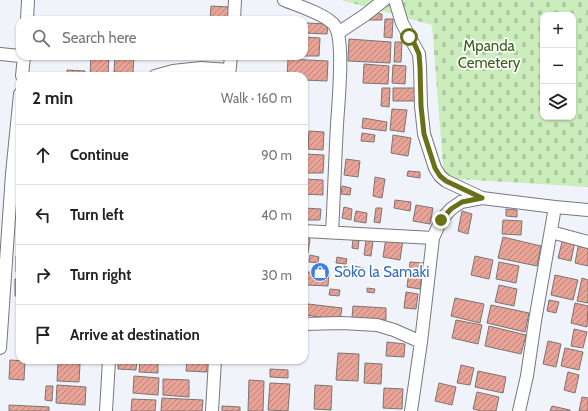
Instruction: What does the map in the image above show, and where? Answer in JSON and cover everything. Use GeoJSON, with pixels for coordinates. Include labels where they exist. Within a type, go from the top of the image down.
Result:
{"type":"FeatureCollection","features":[{"type":"Feature","properties":{"kind":"street"},"geometry":{"type":"LineString","coordinates":[[27,16],[28,0]]}},
{"type":"Feature","properties":{"kind":"street"},"geometry":{"type":"LineString","coordinates":[[234,16],[235,0]]}},
{"type":"Feature","properties":{"kind":"street"},"geometry":{"type":"LineString","coordinates":[[284,0],[308,9],[330,20],[335,25],[338,33],[340,50],[332,232]]}},
{"type":"Feature","properties":{"kind":"street"},"geometry":{"type":"LineString","coordinates":[[338,33],[384,0]]}},
{"type":"Feature","properties":{"kind":"street"},"geometry":{"type":"LineString","coordinates":[[395,0],[402,23],[419,54],[421,106],[424,134],[435,168],[440,176],[446,181],[482,198],[588,210]]}},
{"type":"Feature","properties":{"kind":"street"},"geometry":{"type":"LineString","coordinates":[[0,54],[16,56]]}},
{"type":"Feature","properties":{"kind":"street"},"geometry":{"type":"LineString","coordinates":[[22,72],[24,60]]}},
{"type":"Feature","properties":{"kind":"street"},"geometry":{"type":"LineString","coordinates":[[229,72],[231,60]]}},
{"type":"Feature","properties":{"kind":"street"},"geometry":{"type":"LineString","coordinates":[[169,72],[201,68],[223,72]]}},
{"type":"Feature","properties":{"kind":"street"},"geometry":{"type":"LineString","coordinates":[[0,348],[12,174],[16,141]]}},
{"type":"Feature","properties":{"kind":"street"},"geometry":{"type":"LineString","coordinates":[[0,173],[12,174]]}},
{"type":"Feature","properties":{"kind":"street"},"geometry":{"type":"LineString","coordinates":[[411,411],[433,238],[441,220],[451,209],[462,202],[482,198]]}},
{"type":"Feature","properties":{"kind":"street"},"geometry":{"type":"LineString","coordinates":[[519,411],[527,376],[555,207]]}},
{"type":"Feature","properties":{"kind":"street"},"geometry":{"type":"LineString","coordinates":[[308,231],[433,238]]}},
{"type":"Feature","properties":{"kind":"street"},"geometry":{"type":"LineString","coordinates":[[551,232],[588,242]]}},
{"type":"Feature","properties":{"kind":"street"},"geometry":{"type":"LineString","coordinates":[[308,324],[342,323],[377,326],[394,330],[420,342]]}},
{"type":"Feature","properties":{"kind":"street"},"geometry":{"type":"LineString","coordinates":[[106,411],[109,364]]}},
{"type":"Feature","properties":{"kind":"street"},"geometry":{"type":"LineString","coordinates":[[212,411],[215,364]]}},
{"type":"Feature","properties":{"kind":"green space","name":"Mpanda Cemetery"},"geometry":{"type":"Polygon","coordinates":[[[341,0],[588,0],[588,187],[444,178],[432,25],[341,0]]]}},
{"type":"Feature","properties":{"kind":"building"},"geometry":{"type":"Polygon","coordinates":[[[211,6],[229,7],[228,16],[210,16],[211,6]]]}},
{"type":"Feature","properties":{"kind":"building"},"geometry":{"type":"Polygon","coordinates":[[[369,13],[382,14],[382,20],[369,20],[369,13]]]}},
{"type":"Feature","properties":{"kind":"building"},"geometry":{"type":"Polygon","coordinates":[[[385,19],[393,19],[392,38],[384,37],[385,19]]]}},
{"type":"Feature","properties":{"kind":"building"},"geometry":{"type":"Polygon","coordinates":[[[308,23],[328,24],[327,34],[308,33],[308,23]]]}},
{"type":"Feature","properties":{"kind":"building"},"geometry":{"type":"Polygon","coordinates":[[[308,37],[320,38],[319,56],[308,56],[308,37]]]}},
{"type":"Feature","properties":{"kind":"building"},"geometry":{"type":"Polygon","coordinates":[[[349,39],[391,42],[390,63],[348,61],[349,39]]]}},
{"type":"Feature","properties":{"kind":"building"},"geometry":{"type":"Polygon","coordinates":[[[395,42],[402,42],[401,62],[394,62],[395,42]]]}},
{"type":"Feature","properties":{"kind":"building"},"geometry":{"type":"Polygon","coordinates":[[[91,60],[109,60],[108,72],[90,72],[91,60]]]}},
{"type":"Feature","properties":{"kind":"building"},"geometry":{"type":"Polygon","coordinates":[[[115,60],[134,60],[133,72],[114,72],[115,60]]]}},
{"type":"Feature","properties":{"kind":"building"},"geometry":{"type":"Polygon","coordinates":[[[288,60],[328,61],[327,81],[308,80],[308,72],[287,72],[288,60]]]}},
{"type":"Feature","properties":{"kind":"building"},"geometry":{"type":"Polygon","coordinates":[[[364,64],[389,66],[388,84],[363,83],[364,64]]]}},
{"type":"Feature","properties":{"kind":"building"},"geometry":{"type":"Polygon","coordinates":[[[393,65],[406,66],[405,84],[392,83],[393,65]]]}},
{"type":"Feature","properties":{"kind":"building"},"geometry":{"type":"Polygon","coordinates":[[[67,70],[85,71],[85,72],[67,72],[67,70]]]}},
{"type":"Feature","properties":{"kind":"building"},"geometry":{"type":"Polygon","coordinates":[[[382,88],[390,88],[389,107],[381,106],[382,88]]]}},
{"type":"Feature","properties":{"kind":"building"},"geometry":{"type":"Polygon","coordinates":[[[393,88],[415,88],[415,101],[393,101],[393,88]]]}},
{"type":"Feature","properties":{"kind":"building"},"geometry":{"type":"Polygon","coordinates":[[[392,109],[407,110],[404,132],[390,130],[392,109]]]}},
{"type":"Feature","properties":{"kind":"building"},"geometry":{"type":"Polygon","coordinates":[[[363,118],[387,122],[386,131],[362,128],[363,118]]]}},
{"type":"Feature","properties":{"kind":"building"},"geometry":{"type":"Polygon","coordinates":[[[309,131],[324,132],[323,150],[308,149],[309,131]]]}},
{"type":"Feature","properties":{"kind":"building"},"geometry":{"type":"Polygon","coordinates":[[[362,133],[375,135],[374,142],[361,141],[362,133]]]}},
{"type":"Feature","properties":{"kind":"building"},"geometry":{"type":"Polygon","coordinates":[[[393,135],[411,138],[408,156],[391,153],[393,135]]]}},
{"type":"Feature","properties":{"kind":"building"},"geometry":{"type":"Polygon","coordinates":[[[308,154],[324,155],[323,173],[308,173],[308,154]]]}},
{"type":"Feature","properties":{"kind":"building"},"geometry":{"type":"Polygon","coordinates":[[[346,159],[360,161],[358,177],[344,175],[346,159]]]}},
{"type":"Feature","properties":{"kind":"building"},"geometry":{"type":"Polygon","coordinates":[[[408,171],[420,172],[420,178],[407,176],[408,171]]]}},
{"type":"Feature","properties":{"kind":"building"},"geometry":{"type":"Polygon","coordinates":[[[375,177],[385,179],[382,198],[373,196],[375,177]]]}},
{"type":"Feature","properties":{"kind":"building"},"geometry":{"type":"Polygon","coordinates":[[[308,179],[323,180],[323,195],[308,194],[308,179]]]}},
{"type":"Feature","properties":{"kind":"building"},"geometry":{"type":"Polygon","coordinates":[[[342,186],[351,188],[350,195],[341,194],[342,186]]]}},
{"type":"Feature","properties":{"kind":"building"},"geometry":{"type":"Polygon","coordinates":[[[395,200],[411,202],[410,211],[394,208],[395,200]]]}},
{"type":"Feature","properties":{"kind":"building"},"geometry":{"type":"Polygon","coordinates":[[[416,205],[433,208],[430,224],[413,221],[416,205]]]}},
{"type":"Feature","properties":{"kind":"building"},"geometry":{"type":"Polygon","coordinates":[[[344,207],[352,209],[351,220],[342,218],[344,207]]]}},
{"type":"Feature","properties":{"kind":"building"},"geometry":{"type":"Polygon","coordinates":[[[308,208],[321,209],[320,220],[308,220],[308,208]]]}},
{"type":"Feature","properties":{"kind":"building"},"geometry":{"type":"Polygon","coordinates":[[[376,208],[382,208],[380,223],[374,222],[376,208]]]}},
{"type":"Feature","properties":{"kind":"building"},"geometry":{"type":"Polygon","coordinates":[[[506,209],[517,210],[517,217],[506,216],[506,209]]]}},
{"type":"Feature","properties":{"kind":"building"},"geometry":{"type":"Polygon","coordinates":[[[356,211],[367,213],[366,223],[354,221],[356,211]]]}},
{"type":"Feature","properties":{"kind":"building"},"geometry":{"type":"Polygon","coordinates":[[[462,211],[472,214],[468,234],[458,231],[462,211]]]}},
{"type":"Feature","properties":{"kind":"building"},"geometry":{"type":"Polygon","coordinates":[[[503,220],[522,221],[521,235],[502,234],[503,220]]]}},
{"type":"Feature","properties":{"kind":"building"},"geometry":{"type":"Polygon","coordinates":[[[503,237],[541,246],[537,266],[498,258],[503,237]]]}},
{"type":"Feature","properties":{"kind":"building"},"geometry":{"type":"Polygon","coordinates":[[[386,238],[403,240],[400,260],[383,257],[386,238]]]}},
{"type":"Feature","properties":{"kind":"building"},"geometry":{"type":"Polygon","coordinates":[[[563,238],[575,241],[571,261],[558,258],[563,238]]]}},
{"type":"Feature","properties":{"kind":"building"},"geometry":{"type":"Polygon","coordinates":[[[308,239],[310,239],[308,253],[308,239]]]}},
{"type":"Feature","properties":{"kind":"building"},"geometry":{"type":"Polygon","coordinates":[[[353,239],[359,240],[358,249],[352,248],[353,239]]]}},
{"type":"Feature","properties":{"kind":"building"},"geometry":{"type":"Polygon","coordinates":[[[366,240],[373,241],[371,256],[364,255],[366,240]]]}},
{"type":"Feature","properties":{"kind":"building"},"geometry":{"type":"Polygon","coordinates":[[[579,242],[588,245],[588,266],[575,263],[579,242]]]}},
{"type":"Feature","properties":{"kind":"building"},"geometry":{"type":"Polygon","coordinates":[[[310,255],[319,257],[318,263],[309,262],[310,255]]]}},
{"type":"Feature","properties":{"kind":"building"},"geometry":{"type":"Polygon","coordinates":[[[475,256],[493,260],[489,279],[471,275],[475,256]]]}},
{"type":"Feature","properties":{"kind":"building"},"geometry":{"type":"Polygon","coordinates":[[[337,257],[347,259],[346,264],[336,263],[337,257]]]}},
{"type":"Feature","properties":{"kind":"building"},"geometry":{"type":"Polygon","coordinates":[[[410,262],[423,263],[420,289],[407,287],[410,262]]]}},
{"type":"Feature","properties":{"kind":"building"},"geometry":{"type":"Polygon","coordinates":[[[499,262],[519,266],[516,283],[496,279],[499,262]]]}},
{"type":"Feature","properties":{"kind":"building"},"geometry":{"type":"Polygon","coordinates":[[[338,266],[348,267],[347,272],[337,270],[338,266]]]}},
{"type":"Feature","properties":{"kind":"building"},"geometry":{"type":"Polygon","coordinates":[[[354,266],[364,268],[364,272],[354,271],[354,266]]]}},
{"type":"Feature","properties":{"kind":"building"},"geometry":{"type":"Polygon","coordinates":[[[308,272],[329,273],[328,286],[308,285],[308,272]]]}},
{"type":"Feature","properties":{"kind":"building"},"geometry":{"type":"Polygon","coordinates":[[[555,275],[578,280],[573,300],[551,295],[555,275]]]}},
{"type":"Feature","properties":{"kind":"building"},"geometry":{"type":"Polygon","coordinates":[[[582,278],[588,280],[588,303],[577,301],[582,278]]]}},
{"type":"Feature","properties":{"kind":"building"},"geometry":{"type":"Polygon","coordinates":[[[15,279],[16,279],[16,296],[15,279]]]}},
{"type":"Feature","properties":{"kind":"building"},"geometry":{"type":"Polygon","coordinates":[[[499,285],[517,289],[514,306],[495,302],[499,285]]]}},
{"type":"Feature","properties":{"kind":"building"},"geometry":{"type":"Polygon","coordinates":[[[367,288],[375,289],[374,293],[367,292],[367,288]]]}},
{"type":"Feature","properties":{"kind":"building"},"geometry":{"type":"Polygon","coordinates":[[[330,289],[340,290],[339,296],[329,295],[330,289]]]}},
{"type":"Feature","properties":{"kind":"building"},"geometry":{"type":"Polygon","coordinates":[[[406,292],[418,294],[416,309],[404,308],[406,292]]]}},
{"type":"Feature","properties":{"kind":"building"},"geometry":{"type":"Polygon","coordinates":[[[455,298],[484,304],[480,323],[451,316],[455,298]]]}},
{"type":"Feature","properties":{"kind":"building"},"geometry":{"type":"Polygon","coordinates":[[[549,300],[559,302],[556,313],[547,311],[549,300]]]}},
{"type":"Feature","properties":{"kind":"building"},"geometry":{"type":"Polygon","coordinates":[[[575,303],[588,306],[587,327],[571,323],[575,303]]]}},
{"type":"Feature","properties":{"kind":"building"},"geometry":{"type":"Polygon","coordinates":[[[308,304],[342,308],[340,320],[308,315],[308,304]]]}},
{"type":"Feature","properties":{"kind":"building"},"geometry":{"type":"Polygon","coordinates":[[[491,305],[529,313],[525,332],[487,323],[491,305]]]}},
{"type":"Feature","properties":{"kind":"building"},"geometry":{"type":"Polygon","coordinates":[[[353,306],[386,308],[386,320],[352,318],[353,306]]]}},
{"type":"Feature","properties":{"kind":"building"},"geometry":{"type":"Polygon","coordinates":[[[456,320],[482,325],[478,344],[452,338],[456,320]]]}},
{"type":"Feature","properties":{"kind":"building"},"geometry":{"type":"Polygon","coordinates":[[[489,326],[526,335],[521,354],[485,346],[489,326]]]}},
{"type":"Feature","properties":{"kind":"building"},"geometry":{"type":"Polygon","coordinates":[[[574,329],[587,332],[583,348],[571,346],[574,329]]]}},
{"type":"Feature","properties":{"kind":"building"},"geometry":{"type":"Polygon","coordinates":[[[548,341],[561,344],[556,367],[543,364],[548,341]]]}},
{"type":"Feature","properties":{"kind":"building"},"geometry":{"type":"Polygon","coordinates":[[[387,342],[405,344],[404,357],[386,356],[387,342]]]}},
{"type":"Feature","properties":{"kind":"building"},"geometry":{"type":"Polygon","coordinates":[[[565,348],[583,352],[579,370],[561,366],[565,348]]]}},
{"type":"Feature","properties":{"kind":"building"},"geometry":{"type":"Polygon","coordinates":[[[338,353],[359,354],[358,381],[336,380],[338,353]]]}},
{"type":"Feature","properties":{"kind":"building"},"geometry":{"type":"Polygon","coordinates":[[[10,360],[16,360],[16,364],[25,364],[24,380],[9,379],[10,360]]]}},
{"type":"Feature","properties":{"kind":"building"},"geometry":{"type":"Polygon","coordinates":[[[365,363],[382,364],[381,384],[364,383],[365,363]]]}},
{"type":"Feature","properties":{"kind":"building"},"geometry":{"type":"Polygon","coordinates":[[[58,364],[80,364],[79,382],[57,381],[58,364]]]}},
{"type":"Feature","properties":{"kind":"building"},"geometry":{"type":"Polygon","coordinates":[[[118,364],[137,364],[136,370],[118,369],[118,364]]]}},
{"type":"Feature","properties":{"kind":"building"},"geometry":{"type":"Polygon","coordinates":[[[140,364],[158,364],[158,373],[139,372],[140,364]]]}},
{"type":"Feature","properties":{"kind":"building"},"geometry":{"type":"Polygon","coordinates":[[[187,364],[207,364],[207,372],[186,371],[187,364]]]}},
{"type":"Feature","properties":{"kind":"building"},"geometry":{"type":"Polygon","coordinates":[[[461,365],[474,368],[470,385],[457,383],[461,365]]]}},
{"type":"Feature","properties":{"kind":"building"},"geometry":{"type":"Polygon","coordinates":[[[270,369],[288,370],[288,378],[270,377],[270,369]]]}},
{"type":"Feature","properties":{"kind":"building"},"geometry":{"type":"Polygon","coordinates":[[[478,371],[506,377],[503,393],[475,387],[478,371]]]}},
{"type":"Feature","properties":{"kind":"building"},"geometry":{"type":"Polygon","coordinates":[[[568,372],[579,375],[575,393],[564,390],[568,372]]]}},
{"type":"Feature","properties":{"kind":"building"},"geometry":{"type":"Polygon","coordinates":[[[134,376],[159,378],[158,395],[133,393],[134,376]]]}},
{"type":"Feature","properties":{"kind":"building"},"geometry":{"type":"Polygon","coordinates":[[[163,379],[189,380],[189,397],[163,395],[163,379]]]}},
{"type":"Feature","properties":{"kind":"building"},"geometry":{"type":"Polygon","coordinates":[[[249,380],[264,381],[263,411],[248,411],[249,380]]]}},
{"type":"Feature","properties":{"kind":"building"},"geometry":{"type":"Polygon","coordinates":[[[270,383],[290,384],[288,411],[268,410],[270,383]]]}},
{"type":"Feature","properties":{"kind":"building"},"geometry":{"type":"Polygon","coordinates":[[[439,383],[456,387],[452,405],[435,401],[439,383]]]}},
{"type":"Feature","properties":{"kind":"building"},"geometry":{"type":"Polygon","coordinates":[[[57,385],[86,387],[85,405],[56,403],[57,385]]]}},
{"type":"Feature","properties":{"kind":"building"},"geometry":{"type":"Polygon","coordinates":[[[315,385],[332,386],[331,410],[314,409],[315,385]]]}},
{"type":"Feature","properties":{"kind":"building"},"geometry":{"type":"Polygon","coordinates":[[[46,386],[53,386],[52,401],[45,400],[46,386]]]}},
{"type":"Feature","properties":{"kind":"building"},"geometry":{"type":"Polygon","coordinates":[[[384,388],[403,389],[402,409],[383,408],[384,388]]]}},
{"type":"Feature","properties":{"kind":"building"},"geometry":{"type":"Polygon","coordinates":[[[477,392],[499,397],[496,411],[481,411],[473,409],[477,392]]]}},
{"type":"Feature","properties":{"kind":"building"},"geometry":{"type":"Polygon","coordinates":[[[582,397],[588,398],[588,411],[579,411],[582,397]]]}},
{"type":"Feature","properties":{"kind":"building"},"geometry":{"type":"Polygon","coordinates":[[[162,398],[203,400],[202,411],[161,411],[162,398]]]}},
{"type":"Feature","properties":{"kind":"building"},"geometry":{"type":"Polygon","coordinates":[[[132,399],[156,400],[155,411],[131,411],[132,399]]]}},
{"type":"Feature","properties":{"kind":"building"},"geometry":{"type":"Polygon","coordinates":[[[9,405],[49,407],[49,411],[9,411],[9,405]]]}},
{"type":"Feature","properties":{"kind":"building"},"geometry":{"type":"Polygon","coordinates":[[[222,406],[240,407],[240,411],[222,411],[222,406]]]}},
{"type":"Feature","properties":{"kind":"building"},"geometry":{"type":"Polygon","coordinates":[[[552,406],[570,410],[570,411],[550,411],[552,406]]]}},
{"type":"Feature","properties":{"kind":"place","name":"Soko la Samaki"},"geometry":{"type":"Point","coordinates":[320,272]}},
{"type":"Feature","properties":{"kind":"route"},"geometry":{"type":"LineString","coordinates":[[409,37],[414,43],[419,54],[421,106],[424,134],[435,168],[440,176],[446,181],[482,198],[462,202],[451,209],[441,220]]}}]}
